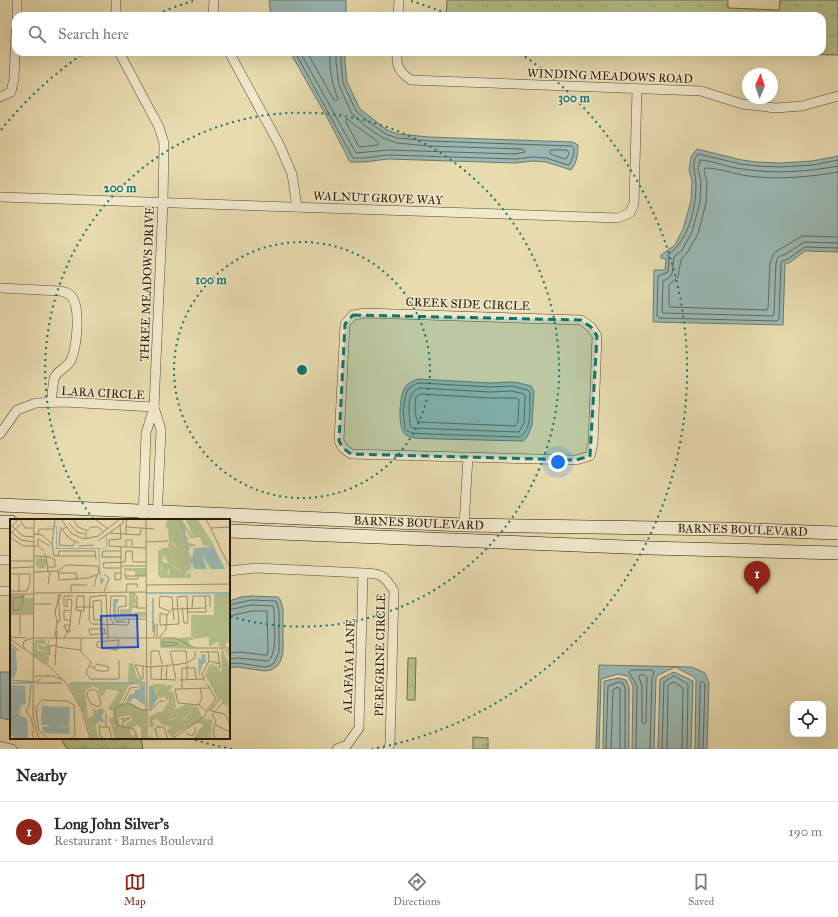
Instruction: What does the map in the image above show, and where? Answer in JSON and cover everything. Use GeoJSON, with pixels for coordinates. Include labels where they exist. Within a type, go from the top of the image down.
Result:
{"type":"FeatureCollection","features":[{"type":"Feature","properties":{"kind":"main road","name":"BARNES BOULEVARD"},"geometry":{"type":"LineString","coordinates":[[0,505],[150,515],[459,529],[726,529],[838,533]]}},
{"type":"Feature","properties":{"kind":"main road"},"geometry":{"type":"LineString","coordinates":[[331,536],[342,532],[357,531],[446,534],[459,529]]}},
{"type":"Feature","properties":{"kind":"main road"},"geometry":{"type":"LineString","coordinates":[[436,540],[459,529]]}},
{"type":"Feature","properties":{"kind":"main road","name":"BARNES BOULEVARD"},"geometry":{"type":"LineString","coordinates":[[230,531],[698,550],[838,553]]}},
{"type":"Feature","properties":{"kind":"main road"},"geometry":{"type":"LineString","coordinates":[[698,550],[711,544],[787,545],[805,541],[818,532]]}},
{"type":"Feature","properties":{"kind":"main road"},"geometry":{"type":"LineString","coordinates":[[810,552],[828,541],[838,540]]}},
{"type":"Feature","properties":{"kind":"street"},"geometry":{"type":"LineString","coordinates":[[17,0],[17,12]]}},
{"type":"Feature","properties":{"kind":"street"},"geometry":{"type":"LineString","coordinates":[[116,0],[116,12]]}},
{"type":"Feature","properties":{"kind":"street"},"geometry":{"type":"LineString","coordinates":[[213,12],[214,0]]}},
{"type":"Feature","properties":{"kind":"street"},"geometry":{"type":"LineString","coordinates":[[398,12],[399,0]]}},
{"type":"Feature","properties":{"kind":"street"},"geometry":{"type":"LineString","coordinates":[[0,97],[11,92],[14,78],[15,56]]}},
{"type":"Feature","properties":{"kind":"street","name":"THREE MEADOWS DRIVE"},"geometry":{"type":"LineString","coordinates":[[121,56],[159,127],[164,143],[163,202],[154,407],[146,433],[150,515]]}},
{"type":"Feature","properties":{"kind":"street"},"geometry":{"type":"LineString","coordinates":[[231,56],[278,144],[292,174],[297,207]]}},
{"type":"Feature","properties":{"kind":"street","name":"WINDING MEADOWS ROAD"},"geometry":{"type":"LineString","coordinates":[[397,56],[396,63],[403,75],[411,80],[701,91],[742,104],[776,108],[802,106],[838,96]]}},
{"type":"Feature","properties":{"kind":"street","name":"WALNUT GROVE WAY"},"geometry":{"type":"LineString","coordinates":[[0,197],[618,218],[630,213],[634,203],[637,89]]}},
{"type":"Feature","properties":{"kind":"street","name":"LARA CIRCLE"},"geometry":{"type":"LineString","coordinates":[[0,288],[60,291],[71,295],[75,302],[77,316],[74,350],[68,365],[55,375],[51,402]]}},
{"type":"Feature","properties":{"kind":"street","name":"CREEK SIDE CIRCLE"},"geometry":{"type":"LineString","coordinates":[[365,314],[581,320],[591,326],[597,336],[593,443],[590,456],[576,460],[468,457],[351,454],[343,448],[339,441],[345,324],[353,315],[365,314]]}},
{"type":"Feature","properties":{"kind":"street","name":"LARA CIRCLE"},"geometry":{"type":"LineString","coordinates":[[0,434],[17,410],[36,403],[51,402],[154,407]]}},
{"type":"Feature","properties":{"kind":"street","name":"THREE MEADOWS DRIVE"},"geometry":{"type":"LineString","coordinates":[[150,515],[161,430],[154,407]]}},
{"type":"Feature","properties":{"kind":"street"},"geometry":{"type":"LineString","coordinates":[[459,529],[468,457]]}},
{"type":"Feature","properties":{"kind":"street","name":"PEREGRINE CIRCLE"},"geometry":{"type":"LineString","coordinates":[[230,571],[256,568],[363,572],[373,573],[387,579],[394,590],[390,742],[388,749]]}},
{"type":"Feature","properties":{"kind":"street","name":"ALAFAYA LANE"},"geometry":{"type":"LineString","coordinates":[[337,749],[347,745],[359,728],[363,572]]}},
{"type":"Feature","properties":{"kind":"street"},"geometry":{"type":"LineString","coordinates":[[0,746],[12,749]]}},
{"type":"Feature","properties":{"kind":"highlighted area"},"geometry":{"type":"Polygon","coordinates":[[[353,315],[581,320],[591,327],[597,336],[590,456],[576,460],[351,454],[343,448],[339,441],[345,324],[353,315]]]}},
{"type":"Feature","properties":{"kind":"green space"},"geometry":{"type":"Polygon","coordinates":[[[447,0],[728,0],[728,8],[779,10],[780,0],[838,0],[838,55],[826,55],[826,12],[446,12],[447,0]]]}},
{"type":"Feature","properties":{"kind":"green space"},"geometry":{"type":"Polygon","coordinates":[[[408,658],[416,658],[415,700],[407,700],[408,658]]]}},
{"type":"Feature","properties":{"kind":"green space"},"geometry":{"type":"Polygon","coordinates":[[[473,737],[488,738],[488,749],[473,749],[473,737]]]}},
{"type":"Feature","properties":{"kind":"green space"},"geometry":{"type":"Polygon","coordinates":[[[63,739],[141,739],[143,749],[67,749],[62,741],[63,739]]]}},
{"type":"Feature","properties":{"kind":"water"},"geometry":{"type":"Polygon","coordinates":[[[269,0],[346,0],[346,12],[270,12],[269,0]]]}},
{"type":"Feature","properties":{"kind":"water"},"geometry":{"type":"Polygon","coordinates":[[[292,56],[345,56],[347,82],[360,109],[387,130],[398,134],[429,137],[573,142],[578,145],[577,155],[576,161],[571,170],[546,162],[533,161],[516,163],[388,159],[350,162],[328,119],[292,56]]]}},
{"type":"Feature","properties":{"kind":"water"},"geometry":{"type":"Polygon","coordinates":[[[697,149],[742,160],[757,162],[780,163],[812,161],[838,156],[838,252],[805,251],[789,263],[785,263],[783,325],[653,322],[654,270],[665,270],[666,259],[661,258],[661,255],[675,245],[683,229],[691,201],[692,181],[689,170],[691,157],[697,149]]]}},
{"type":"Feature","properties":{"kind":"water"},"geometry":{"type":"Polygon","coordinates":[[[419,379],[490,383],[512,382],[531,386],[534,391],[532,425],[527,437],[523,441],[409,437],[403,432],[401,426],[400,411],[402,396],[406,386],[412,381],[419,379]]]}},
{"type":"Feature","properties":{"kind":"water"},"geometry":{"type":"Polygon","coordinates":[[[241,597],[278,597],[281,601],[283,609],[283,653],[280,662],[271,670],[264,671],[238,667],[230,668],[230,601],[241,597]]]}},
{"type":"Feature","properties":{"kind":"water"},"geometry":{"type":"Polygon","coordinates":[[[599,665],[692,667],[705,673],[709,683],[707,749],[695,749],[696,680],[694,677],[675,667],[658,675],[656,678],[654,749],[632,749],[633,686],[628,676],[618,674],[601,679],[599,749],[596,749],[599,665]]]}},
{"type":"Feature","properties":{"kind":"water"},"geometry":{"type":"Polygon","coordinates":[[[0,672],[10,672],[10,720],[0,718],[0,672]]]}},
{"type":"Feature","properties":{"kind":"water"},"geometry":{"type":"Polygon","coordinates":[[[674,672],[693,681],[691,749],[658,749],[660,679],[674,672]]]}},
{"type":"Feature","properties":{"kind":"water"},"geometry":{"type":"Polygon","coordinates":[[[619,678],[626,680],[629,687],[629,749],[603,749],[604,681],[619,678]]]}},
{"type":"Feature","properties":{"kind":"place","name":"Long John Silver's"},"geometry":{"type":"Point","coordinates":[757,594]}}]}
